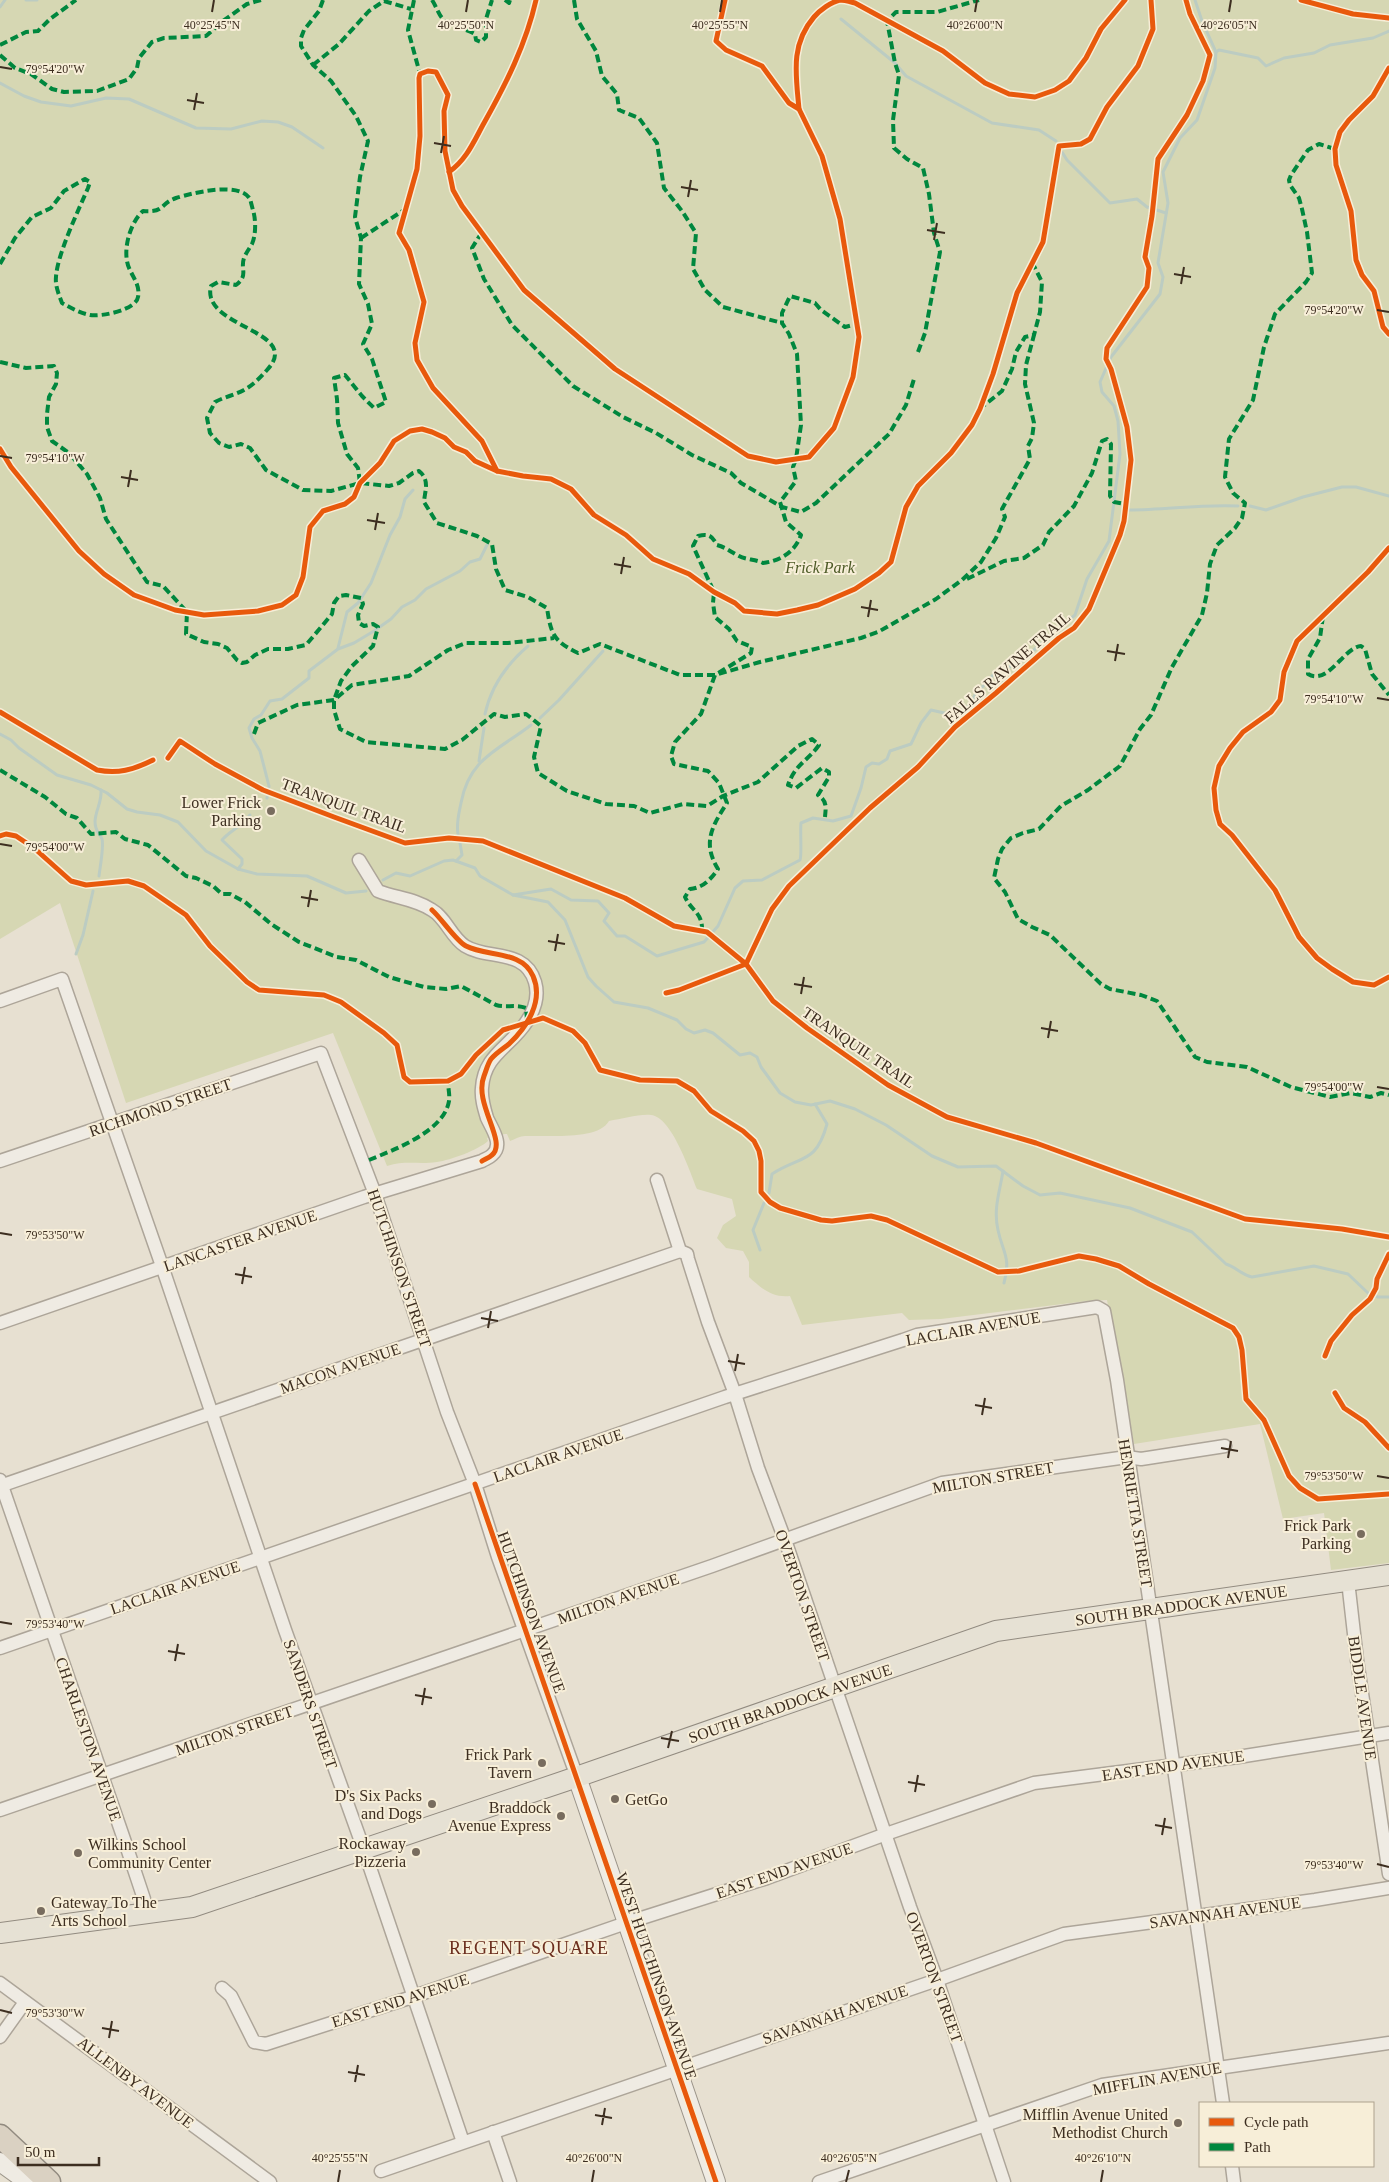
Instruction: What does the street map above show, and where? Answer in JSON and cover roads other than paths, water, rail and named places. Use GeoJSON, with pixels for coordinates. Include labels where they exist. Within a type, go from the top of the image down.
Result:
{"type":"FeatureCollection","features":[{"type":"Feature","properties":{"kind":"highway"},"geometry":{"type":"LineString","coordinates":[[0,2136],[49,2182]]}},
{"type":"Feature","properties":{"kind":"main road","name":"SOUTH BRADDOCK AVENUE"},"geometry":{"type":"LineString","coordinates":[[0,1933],[192,1907],[364,1850],[996,1632],[1389,1575]]}},
{"type":"Feature","properties":{"kind":"street","name":"LANCASTER AVENUE"},"geometry":{"type":"LineString","coordinates":[[0,1323],[375,1194],[482,1161],[492,1155],[497,1147],[496,1136],[487,1117],[482,1098],[483,1079],[491,1059],[511,1042],[527,1022],[536,1005],[537,988],[533,975],[524,965],[512,958],[464,946],[443,919],[432,910],[413,901],[378,891],[360,860]]}},
{"type":"Feature","properties":{"kind":"street","name":"SANDERS STREET"},"geometry":{"type":"LineString","coordinates":[[0,1000],[62,979],[364,1850],[463,2142]]}},
{"type":"Feature","properties":{"kind":"street","name":"RICHMOND STREET"},"geometry":{"type":"LineString","coordinates":[[0,1162],[321,1053]]}},
{"type":"Feature","properties":{"kind":"street","name":"HUTCHINSON STREET"},"geometry":{"type":"LineString","coordinates":[[321,1053],[375,1194],[447,1412],[475,1484]]}},
{"type":"Feature","properties":{"kind":"street","name":"OVERTON STREET"},"geometry":{"type":"LineString","coordinates":[[657,1180],[687,1252],[708,1322],[735,1394],[758,1468],[785,1540],[937,1980],[1004,2182]]}},
{"type":"Feature","properties":{"kind":"street","name":"MACON AVENUE"},"geometry":{"type":"LineString","coordinates":[[1,1484],[424,1339],[687,1252]]}},
{"type":"Feature","properties":{"kind":"street","name":"LACLAIR AVENUE"},"geometry":{"type":"LineString","coordinates":[[0,1648],[735,1394],[917,1335],[1097,1307]]}},
{"type":"Feature","properties":{"kind":"street","name":"HENRIETTA STREET"},"geometry":{"type":"LineString","coordinates":[[1097,1307],[1104,1311],[1117,1380],[1223,2102]]}},
{"type":"Feature","properties":{"kind":"street","name":"MILTON STREET"},"geometry":{"type":"LineString","coordinates":[[712,1566],[942,1483],[1127,1457],[1141,1459],[1225,1446]]}},
{"type":"Feature","properties":{"kind":"street","name":"CHARLESTON AVENUE"},"geometry":{"type":"LineString","coordinates":[[1,1484],[127,1848],[144,1899],[145,1913]]}},
{"type":"Feature","properties":{"kind":"street","name":"HUTCHINSON AVENUE"},"geometry":{"type":"LineString","coordinates":[[475,1484],[524,1630],[577,1777]]}},
{"type":"Feature","properties":{"kind":"street","name":"MILTON AVENUE"},"geometry":{"type":"LineString","coordinates":[[524,1630],[712,1566]]}},
{"type":"Feature","properties":{"kind":"street","name":"BIDDLE AVENUE"},"geometry":{"type":"LineString","coordinates":[[1348,1581],[1389,1874]]}},
{"type":"Feature","properties":{"kind":"street","name":"MILTON STREET"},"geometry":{"type":"LineString","coordinates":[[0,1810],[524,1630]]}},
{"type":"Feature","properties":{"kind":"street","name":"EAST END AVENUE"},"geometry":{"type":"LineString","coordinates":[[222,1988],[231,1996],[254,2042],[266,2044],[414,1996],[626,1923],[767,1878],[886,1834],[1034,1784],[1389,1733]]}},
{"type":"Feature","properties":{"kind":"street","name":"WEST HUTCHINSON AVENUE"},"geometry":{"type":"LineString","coordinates":[[577,1777],[716,2182]]}},
{"type":"Feature","properties":{"kind":"street","name":"SAVANNAH AVENUE"},"geometry":{"type":"LineString","coordinates":[[381,2171],[937,1980],[1064,1934],[1389,1888]]}},
{"type":"Feature","properties":{"kind":"street","name":"ALLENBY AVENUE"},"geometry":{"type":"LineString","coordinates":[[0,1983],[70,2032],[270,2182]]}},
{"type":"Feature","properties":{"kind":"street"},"geometry":{"type":"LineString","coordinates":[[0,2037],[26,2002]]}},
{"type":"Feature","properties":{"kind":"street","name":"MIFFLIN AVENUE"},"geometry":{"type":"LineString","coordinates":[[819,2182],[1102,2085],[1389,2043]]}},
{"type":"Feature","properties":{"kind":"street"},"geometry":{"type":"LineString","coordinates":[[493,2132],[510,2182]]}},
{"type":"Feature","properties":{"kind":"street"},"geometry":{"type":"LineString","coordinates":[[0,2162],[28,2182]]}},
{"type":"Feature","properties":{"kind":"street"},"geometry":{"type":"LineString","coordinates":[[1232,2167],[1234,2182]]}},
{"type":"Feature","properties":{"kind":"waterway"},"geometry":{"type":"LineString","coordinates":[[0,7],[5,0]]}},
{"type":"Feature","properties":{"kind":"waterway"},"geometry":{"type":"LineString","coordinates":[[26,0],[37,0]]}},
{"type":"Feature","properties":{"kind":"waterway"},"geometry":{"type":"LineString","coordinates":[[513,895],[551,889],[571,900],[598,901],[609,913],[604,921],[617,936],[625,936],[657,956],[704,942],[718,926],[735,888],[743,881],[762,880],[800,860],[801,823],[813,818],[833,821],[851,816],[866,767],[872,763],[879,764],[887,759],[890,751],[911,744],[921,723],[931,710],[953,715],[970,705],[975,695],[993,675],[1021,661],[1075,615],[1087,579],[1109,541],[1120,454],[1118,421],[1114,406],[1102,392],[1100,382],[1111,357],[1160,294],[1163,277],[1158,263],[1168,203],[1163,172],[1180,138],[1197,120],[1215,68],[1216,52],[1195,0]]}},
{"type":"Feature","properties":{"kind":"waterway"},"geometry":{"type":"LineString","coordinates":[[841,19],[895,63],[906,76],[992,123],[1039,130],[1056,141]]}},
{"type":"Feature","properties":{"kind":"waterway"},"geometry":{"type":"LineString","coordinates":[[1216,52],[1219,50],[1258,58],[1266,66],[1284,58],[1314,53],[1330,45],[1373,38],[1389,31]]}},
{"type":"Feature","properties":{"kind":"waterway"},"geometry":{"type":"LineString","coordinates":[[0,83],[24,96],[41,102],[71,106],[106,98],[129,99],[196,128],[231,129],[262,121],[278,122],[292,127],[323,148]]}},
{"type":"Feature","properties":{"kind":"waterway"},"geometry":{"type":"LineString","coordinates":[[1062,152],[1067,160],[1110,203],[1137,199],[1147,207],[1166,213]]}},
{"type":"Feature","properties":{"kind":"waterway"},"geometry":{"type":"LineString","coordinates":[[1250,506],[1266,510],[1303,497],[1342,487],[1356,487],[1389,496]]}},
{"type":"Feature","properties":{"kind":"waterway"},"geometry":{"type":"LineString","coordinates":[[338,648],[347,612],[358,603],[371,583],[390,535],[400,517],[405,499],[413,490]]}},
{"type":"Feature","properties":{"kind":"waterway"},"geometry":{"type":"LineString","coordinates":[[1129,510],[1238,506]]}},
{"type":"Feature","properties":{"kind":"waterway"},"geometry":{"type":"LineString","coordinates":[[267,798],[269,786],[260,751],[252,738],[249,728],[254,719],[261,715],[270,701],[282,699],[309,678],[309,671],[338,649],[354,643],[374,631],[391,619],[402,607],[415,600],[426,589],[460,571],[470,562],[480,559],[487,545]]}},
{"type":"Feature","properties":{"kind":"waterway"},"geometry":{"type":"LineString","coordinates":[[485,714],[491,694],[501,676],[513,660],[528,646]]}},
{"type":"Feature","properties":{"kind":"waterway"},"geometry":{"type":"LineString","coordinates":[[540,718],[559,700],[603,651]]}},
{"type":"Feature","properties":{"kind":"waterway"},"geometry":{"type":"LineString","coordinates":[[458,834],[461,803],[471,775],[487,756],[531,725]]}},
{"type":"Feature","properties":{"kind":"waterway"},"geometry":{"type":"LineString","coordinates":[[479,761],[484,728]]}},
{"type":"Feature","properties":{"kind":"waterway"},"geometry":{"type":"LineString","coordinates":[[0,734],[11,740],[19,748],[57,775],[91,785],[107,793],[127,809],[160,815],[178,822],[206,851],[238,869],[257,874],[307,876],[346,893],[366,891]]}},
{"type":"Feature","properties":{"kind":"waterway"},"geometry":{"type":"LineString","coordinates":[[99,876],[102,839],[96,830],[95,821],[101,798],[101,790]]}},
{"type":"Feature","properties":{"kind":"waterway"},"geometry":{"type":"LineString","coordinates":[[238,869],[242,864],[242,859],[222,840],[250,815]]}},
{"type":"Feature","properties":{"kind":"waterway"},"geometry":{"type":"LineString","coordinates":[[456,861],[462,855],[460,843]]}},
{"type":"Feature","properties":{"kind":"waterway"},"geometry":{"type":"LineString","coordinates":[[383,880],[396,873],[410,876],[444,861],[453,860],[475,868],[480,876],[513,895],[548,902],[565,920],[588,977],[614,1002],[648,1008],[677,1020],[686,1029],[694,1033],[705,1030],[713,1033],[740,1055],[750,1053],[757,1057],[761,1067],[780,1093],[795,1102],[811,1105],[830,1101],[855,1109],[886,1125],[932,1156],[958,1167],[996,1166],[1023,1186],[1040,1195],[1060,1193],[1130,1208],[1192,1232],[1226,1264],[1248,1276],[1252,1277],[1314,1266],[1348,1274],[1368,1293],[1378,1297],[1389,1297]]}},
{"type":"Feature","properties":{"kind":"waterway"},"geometry":{"type":"LineString","coordinates":[[76,954],[83,935],[93,891]]}},
{"type":"Feature","properties":{"kind":"waterway"},"geometry":{"type":"LineString","coordinates":[[769,1193],[772,1174],[807,1157],[818,1146],[823,1137],[827,1124],[815,1104]]}},
{"type":"Feature","properties":{"kind":"waterway"},"geometry":{"type":"LineString","coordinates":[[1003,1171],[996,1215],[998,1230],[1006,1255],[1007,1267],[1004,1283]]}},
{"type":"Feature","properties":{"kind":"waterway"},"geometry":{"type":"LineString","coordinates":[[760,1250],[753,1230],[764,1203]]}},
{"type":"Feature","properties":{"kind":"place","name":"Lower Frick Parking"},"geometry":{"type":"Point","coordinates":[271,811]}},
{"type":"Feature","properties":{"kind":"place","name":"Frick Park Parking"},"geometry":{"type":"Point","coordinates":[1361,1534]}},
{"type":"Feature","properties":{"kind":"place","name":"Frick Park Tavern"},"geometry":{"type":"Point","coordinates":[542,1763]}},
{"type":"Feature","properties":{"kind":"place","name":"GetGo"},"geometry":{"type":"Point","coordinates":[615,1799]}},
{"type":"Feature","properties":{"kind":"place","name":"D's Six Packs and Dogs"},"geometry":{"type":"Point","coordinates":[432,1804]}},
{"type":"Feature","properties":{"kind":"place","name":"Braddock Avenue Express"},"geometry":{"type":"Point","coordinates":[561,1816]}},
{"type":"Feature","properties":{"kind":"place","name":"Rockaway Pizzeria"},"geometry":{"type":"Point","coordinates":[416,1852]}},
{"type":"Feature","properties":{"kind":"place","name":"Wilkins School Community Center"},"geometry":{"type":"Point","coordinates":[78,1853]}},
{"type":"Feature","properties":{"kind":"place","name":"Gateway To The Arts School"},"geometry":{"type":"Point","coordinates":[41,1911]}},
{"type":"Feature","properties":{"kind":"place","name":"Mifflin Avenue United Methodist Church"},"geometry":{"type":"Point","coordinates":[1178,2123]}},
{"type":"Feature","properties":{"kind":"district","name":"REGENT SQUARE"},"geometry":{"type":"Point","coordinates":[529,1948]}},
{"type":"Feature","properties":{"kind":"park label","name":"Frick Park"},"geometry":{"type":"Point","coordinates":[820,567]}}]}
